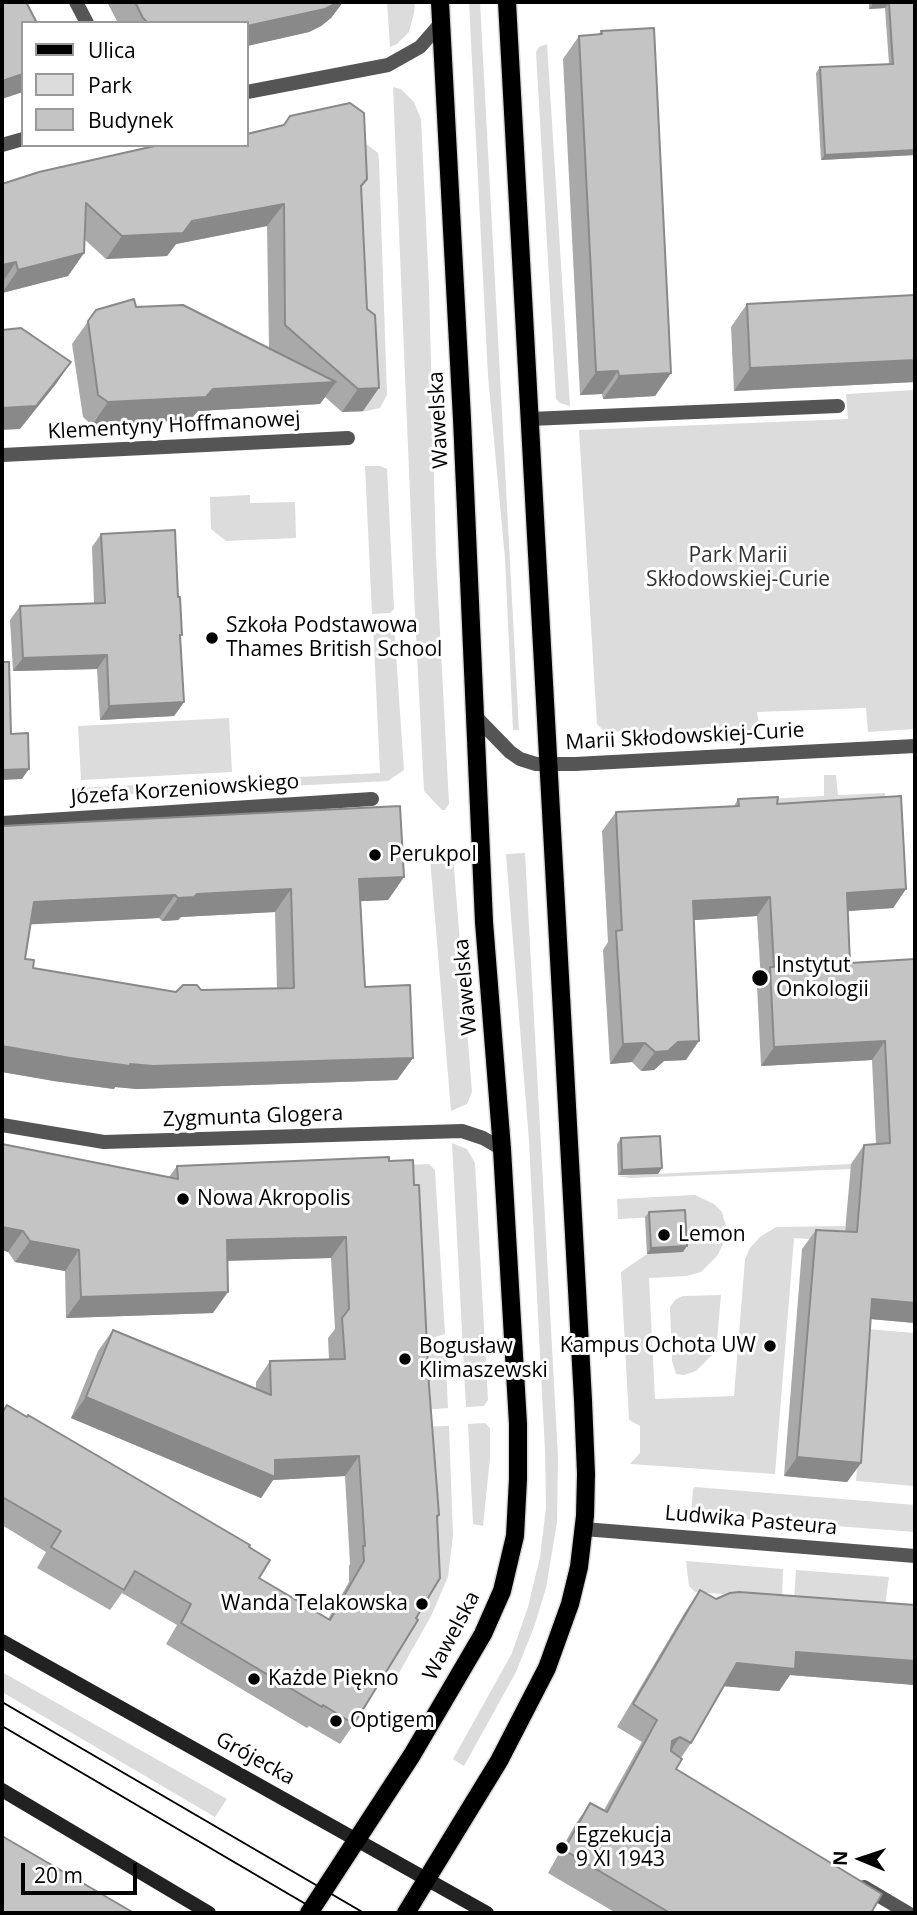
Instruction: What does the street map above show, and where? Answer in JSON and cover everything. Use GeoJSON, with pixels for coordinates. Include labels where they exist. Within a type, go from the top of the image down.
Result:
{"type":"FeatureCollection","features":[{"type":"Feature","properties":{"kind":"main road","name":"Wawelska"},"geometry":{"type":"LineString","coordinates":[[309,1913],[412,1755],[483,1634],[502,1591],[515,1536],[518,1424],[502,1149],[484,922],[463,432],[440,2]]}},
{"type":"Feature","properties":{"kind":"main road"},"geometry":{"type":"LineString","coordinates":[[406,1913],[499,1760],[547,1668],[570,1604],[584,1530],[586,1474],[583,1400],[507,2]]}},
{"type":"Feature","properties":{"kind":"main road","name":"Grójecka"},"geometry":{"type":"LineString","coordinates":[[2,1641],[487,1913]]}},
{"type":"Feature","properties":{"kind":"main road"},"geometry":{"type":"LineString","coordinates":[[2,1790],[209,1913]]}},
{"type":"Feature","properties":{"kind":"street"},"geometry":{"type":"LineString","coordinates":[[76,2],[86,21]]}},
{"type":"Feature","properties":{"kind":"street"},"geometry":{"type":"LineString","coordinates":[[248,92],[388,65],[420,47],[441,23]]}},
{"type":"Feature","properties":{"kind":"street"},"geometry":{"type":"LineString","coordinates":[[2,145],[21,140]]}},
{"type":"Feature","properties":{"kind":"street"},"geometry":{"type":"LineString","coordinates":[[530,419],[838,406]]}},
{"type":"Feature","properties":{"kind":"street","name":"Klementyny Hoffmanowej"},"geometry":{"type":"LineString","coordinates":[[2,455],[348,438]]}},
{"type":"Feature","properties":{"kind":"street","name":"Marii Skłodowskiej-Curie"},"geometry":{"type":"LineString","coordinates":[[475,716],[510,752],[527,762],[575,764],[915,747]]}},
{"type":"Feature","properties":{"kind":"street","name":"Józefa Korzeniowskiego"},"geometry":{"type":"LineString","coordinates":[[2,823],[372,799]]}},
{"type":"Feature","properties":{"kind":"street","name":"Zygmunta Glogera"},"geometry":{"type":"LineString","coordinates":[[2,1125],[104,1142],[463,1131],[502,1149]]}},
{"type":"Feature","properties":{"kind":"street","name":"Ludwika Pasteura"},"geometry":{"type":"LineString","coordinates":[[584,1530],[915,1556]]}},
{"type":"Feature","properties":{"kind":"street"},"geometry":{"type":"LineString","coordinates":[[851,1880],[908,1913]]}},
{"type":"Feature","properties":{"kind":"green space"},"geometry":{"type":"Polygon","coordinates":[[[387,2],[415,2],[409,32],[390,47],[387,2]]]}},
{"type":"Feature","properties":{"kind":"green space"},"geometry":{"type":"Polygon","coordinates":[[[469,2],[480,2],[519,730],[513,730],[505,559],[488,376],[469,2]]]}},
{"type":"Feature","properties":{"kind":"green space"},"geometry":{"type":"Polygon","coordinates":[[[547,44],[570,406],[556,399],[536,52],[539,47],[547,44]]]}},
{"type":"Feature","properties":{"kind":"green space"},"geometry":{"type":"Polygon","coordinates":[[[393,87],[401,89],[414,102],[421,119],[429,287],[436,555],[449,804],[445,810],[424,791],[393,87]]]}},
{"type":"Feature","properties":{"kind":"green space"},"geometry":{"type":"Polygon","coordinates":[[[355,135],[378,153],[379,160],[387,395],[380,408],[362,412],[354,412],[362,403],[355,135]]]}},
{"type":"Feature","properties":{"kind":"green space","name":"Park Marii Skłodowskiej-Curie"},"geometry":{"type":"Polygon","coordinates":[[[915,390],[915,729],[868,732],[866,708],[757,712],[761,737],[635,744],[633,731],[605,732],[597,724],[579,430],[848,419],[846,394],[915,390]]]}},
{"type":"Feature","properties":{"kind":"green space"},"geometry":{"type":"Polygon","coordinates":[[[365,466],[387,469],[394,609],[390,613],[372,614],[365,466]]]}},
{"type":"Feature","properties":{"kind":"green space"},"geometry":{"type":"Polygon","coordinates":[[[250,495],[250,503],[295,502],[296,538],[226,541],[211,529],[210,497],[250,495]]]}},
{"type":"Feature","properties":{"kind":"green space"},"geometry":{"type":"Polygon","coordinates":[[[390,622],[394,626],[404,770],[388,781],[75,797],[76,788],[380,773],[373,623],[390,622]]]}},
{"type":"Feature","properties":{"kind":"green space"},"geometry":{"type":"Polygon","coordinates":[[[229,718],[232,772],[81,780],[78,726],[229,718]]]}},
{"type":"Feature","properties":{"kind":"green space"},"geometry":{"type":"Polygon","coordinates":[[[824,775],[836,775],[838,795],[885,793],[886,810],[765,815],[765,799],[824,796],[824,775]]]}},
{"type":"Feature","properties":{"kind":"green space"},"geometry":{"type":"Polygon","coordinates":[[[525,853],[558,1457],[557,1522],[546,1588],[534,1627],[516,1672],[464,1766],[453,1759],[512,1653],[528,1607],[540,1557],[546,1508],[529,1141],[506,854],[525,853]]]}},
{"type":"Feature","properties":{"kind":"green space"},"geometry":{"type":"Polygon","coordinates":[[[453,856],[472,1092],[467,1104],[451,1111],[430,858],[453,856]]]}},
{"type":"Feature","properties":{"kind":"green space"},"geometry":{"type":"Polygon","coordinates":[[[452,1143],[467,1149],[475,1163],[488,1400],[484,1406],[466,1407],[452,1143]]]}},
{"type":"Feature","properties":{"kind":"green space"},"geometry":{"type":"Polygon","coordinates":[[[429,1164],[435,1170],[445,1334],[419,1342],[308,1170],[429,1164]]]}},
{"type":"Feature","properties":{"kind":"green space"},"geometry":{"type":"Polygon","coordinates":[[[851,1164],[851,1169],[631,1178],[616,1176],[851,1164]]]}},
{"type":"Feature","properties":{"kind":"green space"},"geometry":{"type":"Polygon","coordinates":[[[695,1195],[714,1204],[722,1212],[726,1226],[724,1242],[717,1256],[701,1272],[687,1276],[649,1278],[655,1399],[734,1396],[745,1259],[750,1248],[760,1237],[776,1227],[845,1226],[844,1235],[838,1241],[794,1238],[775,1474],[630,1464],[640,1453],[640,1426],[629,1420],[621,1272],[647,1254],[683,1252],[681,1216],[618,1219],[617,1199],[695,1195]]]}},
{"type":"Feature","properties":{"kind":"green space"},"geometry":{"type":"Polygon","coordinates":[[[721,1295],[717,1341],[713,1354],[696,1371],[684,1375],[676,1374],[672,1361],[670,1307],[676,1299],[683,1296],[721,1295]]]}},
{"type":"Feature","properties":{"kind":"green space"},"geometry":{"type":"Polygon","coordinates":[[[867,1329],[915,1333],[915,1486],[856,1481],[867,1329]]]}},
{"type":"Feature","properties":{"kind":"green space"},"geometry":{"type":"Polygon","coordinates":[[[445,1343],[448,1408],[424,1410],[411,1346],[445,1343]]]}},
{"type":"Feature","properties":{"kind":"green space"},"geometry":{"type":"Polygon","coordinates":[[[485,1423],[490,1428],[490,1458],[483,1526],[473,1524],[468,1424],[485,1423]]]}},
{"type":"Feature","properties":{"kind":"green space"},"geometry":{"type":"Polygon","coordinates":[[[449,1426],[453,1535],[448,1577],[431,1616],[399,1673],[385,1672],[416,1427],[449,1426]]]}},
{"type":"Feature","properties":{"kind":"green space"},"geometry":{"type":"Polygon","coordinates":[[[695,1487],[915,1505],[915,1532],[691,1515],[695,1487]]]}},
{"type":"Feature","properties":{"kind":"green space"},"geometry":{"type":"Polygon","coordinates":[[[686,1561],[783,1569],[782,1598],[695,1592],[689,1586],[686,1561]]]}},
{"type":"Feature","properties":{"kind":"green space"},"geometry":{"type":"Polygon","coordinates":[[[796,1570],[889,1577],[885,1605],[794,1599],[796,1570]]]}},
{"type":"Feature","properties":{"kind":"green space"},"geometry":{"type":"Polygon","coordinates":[[[2,1672],[227,1799],[215,1817],[2,1692],[2,1672]]]}},
{"type":"Feature","properties":{"kind":"building"},"geometry":{"type":"Polygon","coordinates":[[[2,2],[26,2],[36,21],[21,21],[21,75],[2,81],[2,2]]]}},
{"type":"Feature","properties":{"kind":"building"},"geometry":{"type":"Polygon","coordinates":[[[135,2],[339,2],[325,9],[248,26],[248,21],[146,21],[135,2]]]}},
{"type":"Feature","properties":{"kind":"building"},"geometry":{"type":"Polygon","coordinates":[[[873,2],[915,2],[915,150],[825,155],[820,67],[893,64],[889,3],[873,2]]]}},
{"type":"Feature","properties":{"kind":"building"},"geometry":{"type":"Polygon","coordinates":[[[654,28],[671,373],[619,376],[618,371],[596,372],[579,36],[602,34],[601,31],[654,28]]]}},
{"type":"Feature","properties":{"kind":"building"},"geometry":{"type":"Polygon","coordinates":[[[350,103],[364,113],[367,179],[361,186],[367,309],[375,315],[379,388],[358,389],[285,325],[284,204],[192,221],[183,233],[122,236],[86,203],[84,253],[18,270],[16,262],[2,265],[2,184],[39,172],[150,147],[248,147],[248,134],[284,125],[290,116],[350,103]]]}},
{"type":"Feature","properties":{"kind":"building"},"geometry":{"type":"Polygon","coordinates":[[[915,295],[915,360],[750,368],[747,304],[915,295]]]}},
{"type":"Feature","properties":{"kind":"building"},"geometry":{"type":"Polygon","coordinates":[[[134,299],[136,307],[183,305],[336,382],[213,389],[206,397],[108,402],[98,395],[88,321],[96,310],[134,299]]]}},
{"type":"Feature","properties":{"kind":"building"},"geometry":{"type":"Polygon","coordinates":[[[21,328],[71,362],[36,406],[2,408],[2,330],[21,328]]]}},
{"type":"Feature","properties":{"kind":"building"},"geometry":{"type":"Polygon","coordinates":[[[175,530],[184,702],[109,706],[107,655],[23,658],[20,606],[105,603],[101,534],[175,530]]]}},
{"type":"Feature","properties":{"kind":"building"},"geometry":{"type":"Polygon","coordinates":[[[2,662],[9,662],[11,734],[28,733],[29,769],[2,770],[2,662]]]}},
{"type":"Feature","properties":{"kind":"building"},"geometry":{"type":"Polygon","coordinates":[[[901,796],[906,889],[847,893],[850,963],[915,959],[915,1303],[872,1299],[861,1463],[797,1457],[816,1230],[857,1232],[864,1145],[890,1143],[885,1041],[774,1047],[770,967],[774,967],[770,897],[693,901],[699,1041],[678,1042],[668,1051],[655,1052],[645,1043],[623,1044],[616,931],[622,930],[616,812],[739,806],[738,799],[778,797],[777,804],[901,796]]]}},
{"type":"Feature","properties":{"kind":"building"},"geometry":{"type":"Polygon","coordinates":[[[400,806],[404,877],[359,879],[365,987],[410,985],[413,1058],[130,1066],[2,1046],[2,826],[400,806]],[[291,889],[197,894],[194,897],[178,898],[175,895],[34,902],[25,959],[34,960],[33,968],[176,992],[183,985],[197,985],[201,990],[294,988],[291,889]]]}},
{"type":"Feature","properties":{"kind":"building"},"geometry":{"type":"Polygon","coordinates":[[[660,1136],[662,1168],[622,1170],[621,1138],[660,1136]]]}},
{"type":"Feature","properties":{"kind":"building"},"geometry":{"type":"Polygon","coordinates":[[[2,1144],[178,1179],[177,1166],[389,1157],[389,1161],[413,1160],[414,1185],[419,1185],[429,1386],[439,1515],[440,1578],[416,1618],[418,1620],[354,1724],[181,1623],[191,1604],[135,1571],[124,1590],[51,1547],[61,1531],[4,1498],[2,1502],[2,1413],[7,1405],[250,1545],[249,1547],[270,1560],[259,1578],[330,1620],[364,1561],[359,1456],[275,1460],[275,1477],[86,1397],[113,1330],[271,1395],[270,1361],[345,1359],[342,1318],[349,1309],[346,1237],[227,1240],[228,1292],[81,1297],[79,1250],[30,1241],[23,1231],[2,1227],[2,1144]]]}},
{"type":"Feature","properties":{"kind":"building","name":"Lemon"},"geometry":{"type":"Polygon","coordinates":[[[685,1210],[687,1246],[651,1248],[649,1212],[685,1210]]]}},
{"type":"Feature","properties":{"kind":"building"},"geometry":{"type":"Polygon","coordinates":[[[700,1590],[716,1599],[739,1592],[915,1605],[915,1661],[796,1652],[795,1669],[737,1663],[691,1743],[680,1737],[672,1741],[671,1751],[682,1759],[676,1769],[882,1894],[871,1913],[670,1913],[564,1850],[590,1803],[607,1812],[657,1720],[633,1704],[700,1590]]]}},
{"type":"Feature","properties":{"kind":"building"},"geometry":{"type":"Polygon","coordinates":[[[2,1836],[134,1913],[2,1913],[2,1836]]]}},
{"type":"Feature","properties":{"kind":"tram line"},"geometry":{"type":"LineString","coordinates":[[2,1702],[364,1913]]}},
{"type":"Feature","properties":{"kind":"tram line"},"geometry":{"type":"LineString","coordinates":[[2,1726],[321,1913]]}},
{"type":"Feature","properties":{"kind":"place","name":"Szkoła Podstawowa Thames British School"},"geometry":{"type":"Point","coordinates":[212,638]}},
{"type":"Feature","properties":{"kind":"place","name":"Perukpol"},"geometry":{"type":"Point","coordinates":[375,855]}},
{"type":"Feature","properties":{"kind":"place","name":"Instytut Onkologii"},"geometry":{"type":"Point","coordinates":[760,978]}},
{"type":"Feature","properties":{"kind":"place","name":"Nowa Akropolis"},"geometry":{"type":"Point","coordinates":[183,1199]}},
{"type":"Feature","properties":{"kind":"place","name":"Lemon"},"geometry":{"type":"Point","coordinates":[664,1235]}},
{"type":"Feature","properties":{"kind":"place","name":"Kampus Ochota UW"},"geometry":{"type":"Point","coordinates":[770,1346]}},
{"type":"Feature","properties":{"kind":"place","name":"Bogusław Klimaszewski"},"geometry":{"type":"Point","coordinates":[405,1359]}},
{"type":"Feature","properties":{"kind":"place","name":"Wanda Telakowska"},"geometry":{"type":"Point","coordinates":[422,1604]}},
{"type":"Feature","properties":{"kind":"place","name":"Każde Piękno"},"geometry":{"type":"Point","coordinates":[254,1679]}},
{"type":"Feature","properties":{"kind":"place","name":"Optigem"},"geometry":{"type":"Point","coordinates":[336,1721]}},
{"type":"Feature","properties":{"kind":"place","name":"Egzekucja 9 XI 1943"},"geometry":{"type":"Point","coordinates":[562,1848]}}]}
